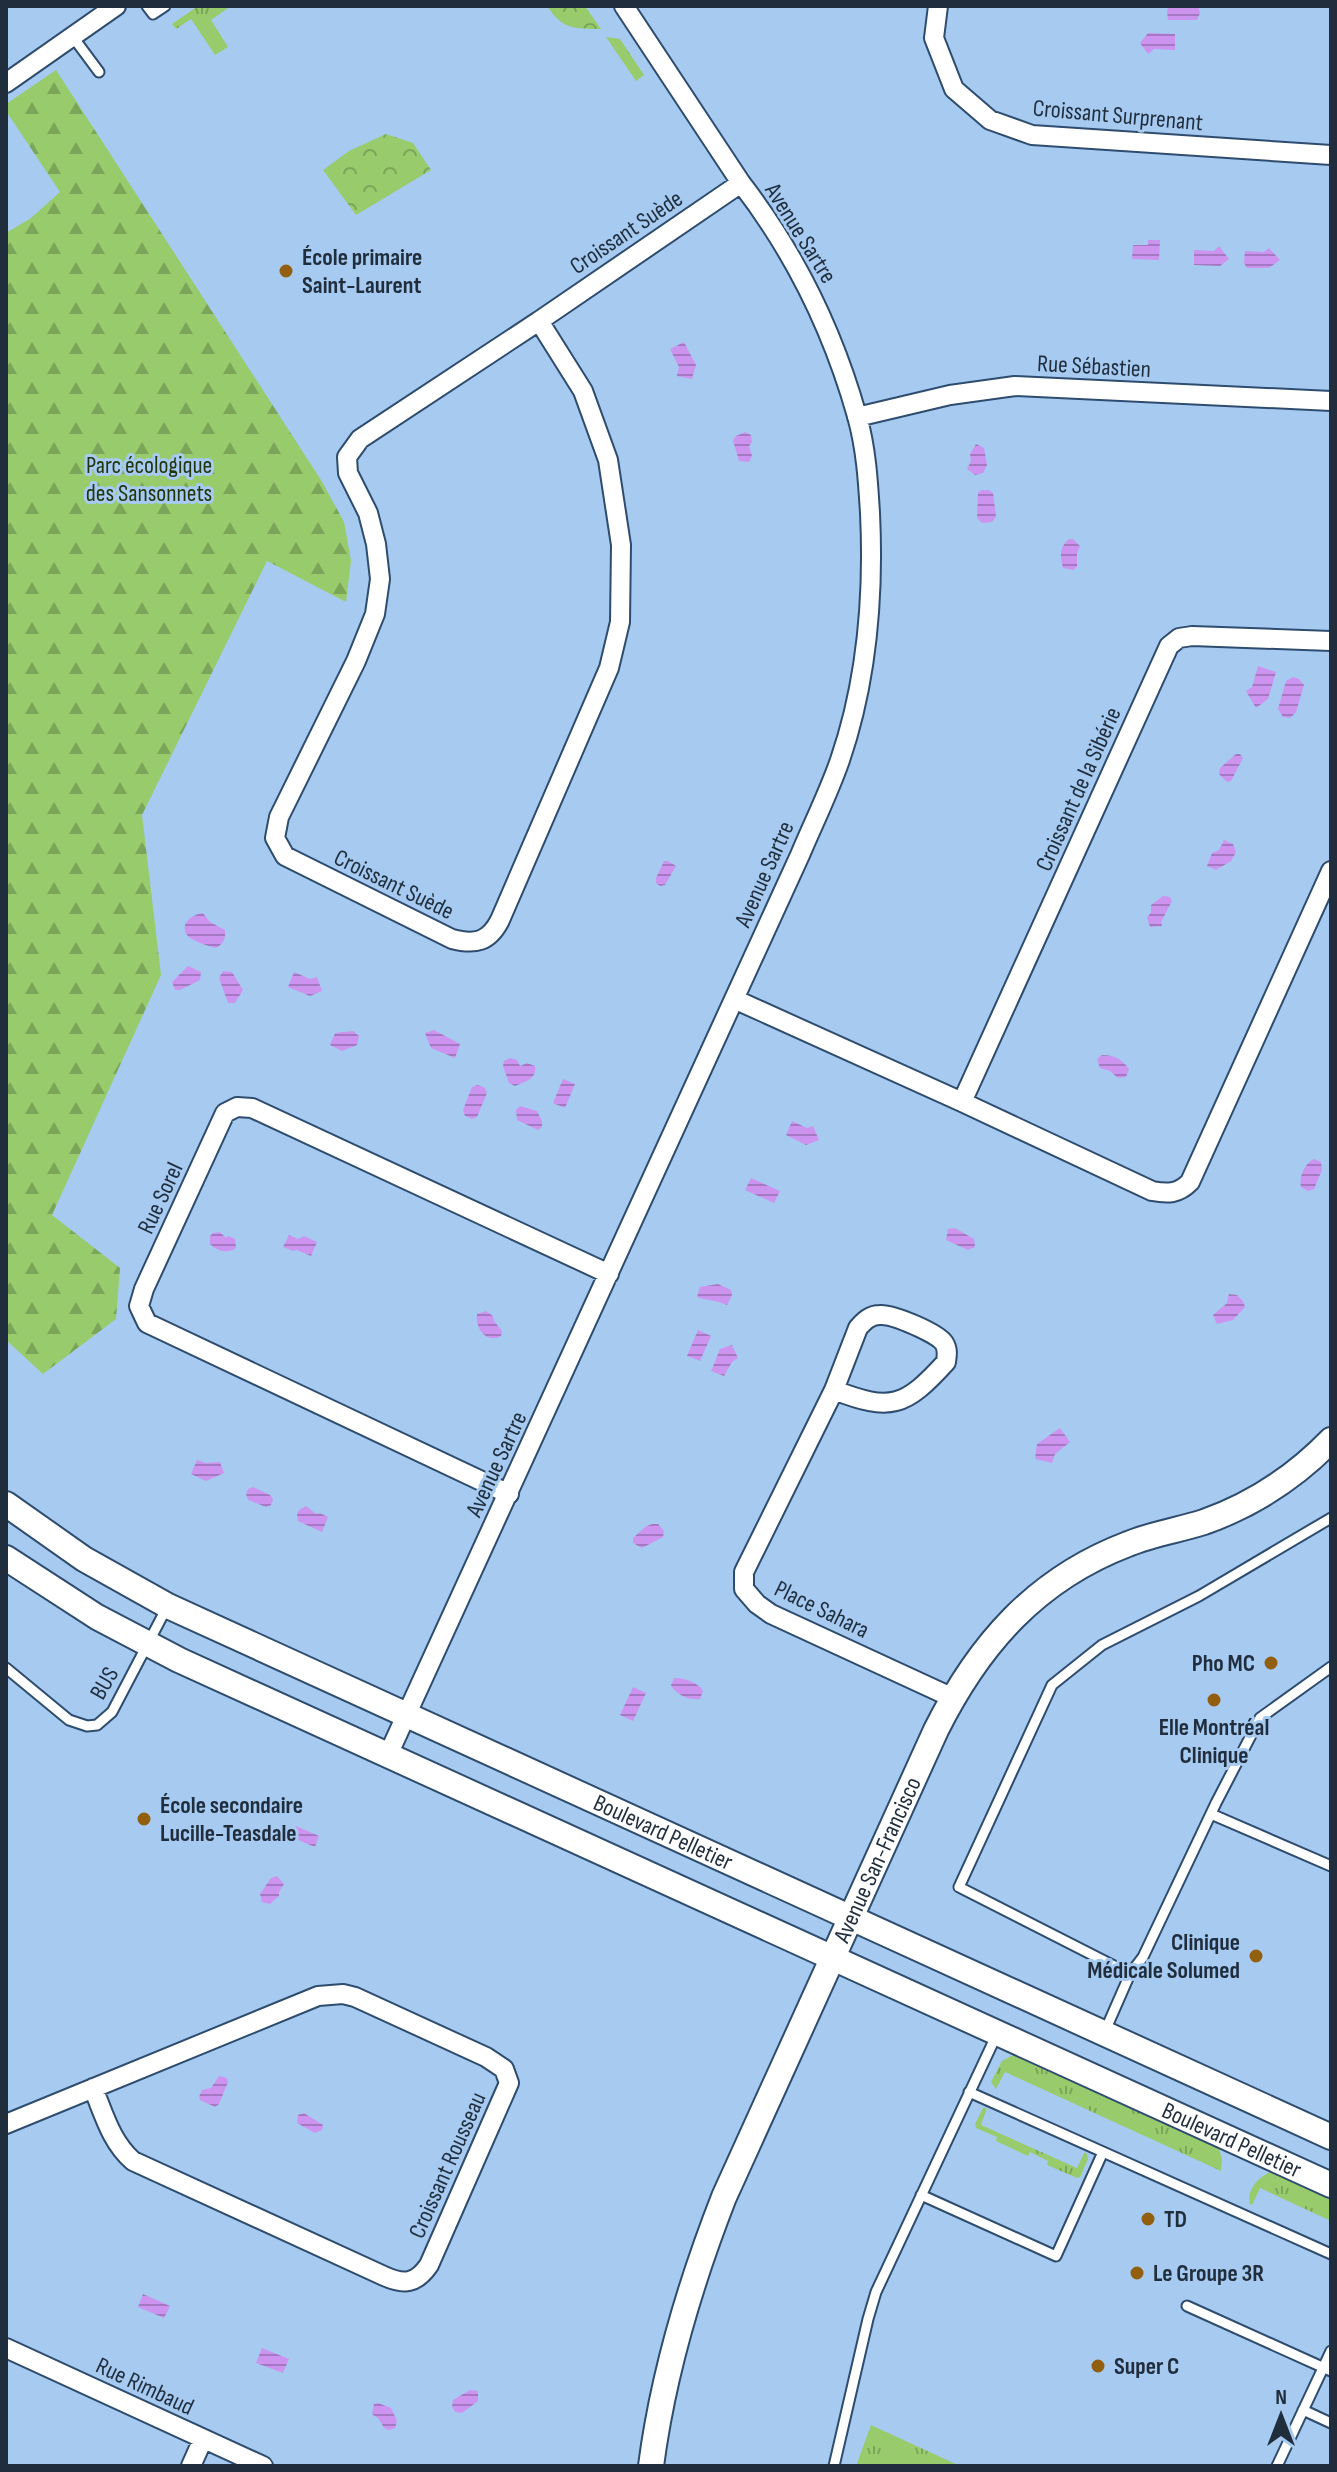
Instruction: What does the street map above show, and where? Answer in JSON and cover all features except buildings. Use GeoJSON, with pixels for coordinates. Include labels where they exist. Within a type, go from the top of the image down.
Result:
{"type":"FeatureCollection","features":[{"type":"Feature","properties":{"kind":"street"},"geometry":{"type":"LineString","coordinates":[[6,83],[116,6]]}},
{"type":"Feature","properties":{"kind":"street","name":"Avenue Sartre"},"geometry":{"type":"LineString","coordinates":[[388,1755],[834,774],[855,705],[867,633],[872,557],[868,476],[857,417],[834,346],[809,289],[761,209],[624,6]]}},
{"type":"Feature","properties":{"kind":"street","name":"Croissant Surprenant"},"geometry":{"type":"LineString","coordinates":[[938,6],[934,38],[954,89],[990,120],[1032,135],[1331,155]]}},
{"type":"Feature","properties":{"kind":"street","name":"Croissant Suède"},"geometry":{"type":"LineString","coordinates":[[539,321],[583,391],[608,460],[621,545],[620,622],[609,668],[500,920],[486,939],[464,942],[452,939],[285,856],[275,838],[279,817],[356,661],[375,614],[380,579],[376,544],[368,513],[348,473],[347,457],[360,439],[741,183]]}},
{"type":"Feature","properties":{"kind":"street","name":"Rue Sébastien"},"geometry":{"type":"LineString","coordinates":[[857,417],[950,395],[1015,386],[1331,401]]}},
{"type":"Feature","properties":{"kind":"street","name":"Croissant de la Sibérie"},"geometry":{"type":"LineString","coordinates":[[962,1102],[1169,646],[1179,638],[1192,636],[1331,641]]}},
{"type":"Feature","properties":{"kind":"street"},"geometry":{"type":"LineString","coordinates":[[734,999],[1152,1191],[1167,1194],[1180,1191],[1190,1182],[1331,871]]}},
{"type":"Feature","properties":{"kind":"street","name":"Rue Sorel"},"geometry":{"type":"LineString","coordinates":[[509,1494],[147,1323],[139,1306],[144,1289],[225,1113],[237,1107],[252,1108],[609,1274]]}},
{"type":"Feature","properties":{"kind":"street","name":"Place Sahara"},"geometry":{"type":"LineString","coordinates":[[834,1390],[864,1401],[881,1404],[899,1402],[917,1391],[946,1362],[947,1347],[938,1336],[891,1316],[871,1316],[858,1328],[834,1390],[744,1572],[744,1589],[771,1614],[953,1698]]}},
{"type":"Feature","properties":{"kind":"street","name":"Avenue San-Francisco"},"geometry":{"type":"LineString","coordinates":[[651,2466],[673,2353],[710,2233],[728,2187],[953,1698],[998,1633],[1042,1591],[1119,1547],[1204,1522],[1242,1506],[1296,1472],[1331,1440]]}},
{"type":"Feature","properties":{"kind":"street","name":"Boulevard Pelletier"},"geometry":{"type":"LineString","coordinates":[[6,1504],[84,1559],[168,1606],[1331,2137]]}},
{"type":"Feature","properties":{"kind":"street","name":"Boulevard Pelletier"},"geometry":{"type":"LineString","coordinates":[[6,1558],[61,1595],[148,1644],[1331,2185]]}},
{"type":"Feature","properties":{"kind":"street","name":"Croissant Rousseau"},"geometry":{"type":"LineString","coordinates":[[6,2124],[93,2088],[318,1996],[331,1994],[355,1997],[486,2057],[504,2069],[509,2083],[429,2265],[418,2279],[410,2283],[384,2276],[133,2161],[122,2152],[114,2139],[93,2088]]}},
{"type":"Feature","properties":{"kind":"street"},"geometry":{"type":"LineString","coordinates":[[1086,2073],[1103,2034]]}},
{"type":"Feature","properties":{"kind":"street","name":"Rue Rimbaud"},"geometry":{"type":"LineString","coordinates":[[6,2348],[263,2466]]}},
{"type":"Feature","properties":{"kind":"street"},"geometry":{"type":"LineString","coordinates":[[191,2466],[203,2439]]}},
{"type":"Feature","properties":{"kind":"lane"},"geometry":{"type":"LineString","coordinates":[[150,10],[165,6]]}},
{"type":"Feature","properties":{"kind":"lane"},"geometry":{"type":"LineString","coordinates":[[73,37],[99,72]]}},
{"type":"Feature","properties":{"kind":"lane"},"geometry":{"type":"LineString","coordinates":[[1130,1974],[959,1887],[1052,1685],[1102,1645],[1199,1596],[1331,1518]]}},
{"type":"Feature","properties":{"kind":"lane"},"geometry":{"type":"LineString","coordinates":[[148,1644],[168,1606]]}},
{"type":"Feature","properties":{"kind":"lane","name":"BUS"},"geometry":{"type":"LineString","coordinates":[[6,1668],[69,1720],[87,1726],[97,1725],[112,1712],[148,1644]]}},
{"type":"Feature","properties":{"kind":"lane"},"geometry":{"type":"LineString","coordinates":[[1103,2034],[1130,1974],[1143,1957],[1260,1718],[1331,1667]]}},
{"type":"Feature","properties":{"kind":"lane"},"geometry":{"type":"LineString","coordinates":[[1211,1814],[1331,1866]]}},
{"type":"Feature","properties":{"kind":"lane"},"geometry":{"type":"LineString","coordinates":[[834,2466],[876,2292],[997,2034]]}},
{"type":"Feature","properties":{"kind":"lane"},"geometry":{"type":"LineString","coordinates":[[969,2092],[1331,2254]]}},
{"type":"Feature","properties":{"kind":"lane"},"geometry":{"type":"LineString","coordinates":[[921,2195],[1056,2256],[1103,2152]]}},
{"type":"Feature","properties":{"kind":"lane"},"geometry":{"type":"LineString","coordinates":[[1187,2306],[1327,2370]]}},
{"type":"Feature","properties":{"kind":"lane"},"geometry":{"type":"LineString","coordinates":[[1277,2466],[1303,2410],[1327,2370],[1331,2351]]}},
{"type":"Feature","properties":{"kind":"lane"},"geometry":{"type":"LineString","coordinates":[[1303,2410],[1331,2423]]}},
{"type":"Feature","properties":{"kind":"green space"},"geometry":{"type":"Polygon","coordinates":[[[198,6],[231,6],[211,20],[228,47],[215,55],[191,19],[176,29],[172,24],[198,6]]]}},
{"type":"Feature","properties":{"kind":"green space"},"geometry":{"type":"Polygon","coordinates":[[[547,6],[585,6],[601,29],[570,26],[558,19],[547,6]]]}},
{"type":"Feature","properties":{"kind":"green space"},"geometry":{"type":"Polygon","coordinates":[[[606,37],[620,39],[644,75],[636,81],[606,37]]]}},
{"type":"Feature","properties":{"kind":"green space","name":"Parc écologique des Sansonnets"},"geometry":{"type":"Polygon","coordinates":[[[56,70],[321,480],[344,522],[351,561],[346,602],[267,561],[142,815],[161,975],[52,1215],[120,1268],[116,1319],[43,1374],[6,1340],[6,233],[31,218],[60,192],[6,111],[6,104],[56,70]]]}},
{"type":"Feature","properties":{"kind":"green space"},"geometry":{"type":"Polygon","coordinates":[[[386,134],[413,143],[431,170],[356,215],[323,170],[349,151],[386,134]]]}},
{"type":"Feature","properties":{"kind":"green space"},"geometry":{"type":"Polygon","coordinates":[[[1013,2055],[1219,2149],[1221,2171],[1005,2072],[996,2089],[991,2082],[1002,2061],[1013,2055]]]}},
{"type":"Feature","properties":{"kind":"green space"},"geometry":{"type":"Polygon","coordinates":[[[983,2108],[987,2108],[981,2125],[1077,2168],[1084,2153],[1087,2154],[1088,2159],[1080,2177],[1047,2165],[1048,2161],[1030,2152],[1028,2156],[996,2141],[997,2137],[976,2128],[983,2108]]]}},
{"type":"Feature","properties":{"kind":"green space"},"geometry":{"type":"Polygon","coordinates":[[[1270,2172],[1331,2200],[1331,2221],[1260,2188],[1250,2204],[1254,2185],[1270,2172]]]}},
{"type":"Feature","properties":{"kind":"green space"},"geometry":{"type":"Polygon","coordinates":[[[871,2425],[960,2466],[856,2466],[871,2425]]]}},
{"type":"Feature","properties":{"kind":"shaded area"},"geometry":{"type":"Polygon","coordinates":[[[1169,6],[1198,6],[1200,13],[1197,20],[1168,20],[1169,6]]]}},
{"type":"Feature","properties":{"kind":"shaded area"},"geometry":{"type":"Polygon","coordinates":[[[1148,33],[1175,34],[1175,50],[1154,49],[1148,54],[1140,43],[1148,33]]]}},
{"type":"Feature","properties":{"kind":"shaded area"},"geometry":{"type":"Polygon","coordinates":[[[1148,240],[1160,240],[1159,260],[1132,259],[1133,245],[1148,245],[1148,240]]]}},
{"type":"Feature","properties":{"kind":"shaded area"},"geometry":{"type":"Polygon","coordinates":[[[1219,246],[1229,259],[1220,266],[1194,265],[1194,250],[1214,251],[1219,246]]]}},
{"type":"Feature","properties":{"kind":"shaded area"},"geometry":{"type":"Polygon","coordinates":[[[1269,248],[1280,260],[1269,268],[1247,268],[1245,251],[1264,252],[1269,248]]]}},
{"type":"Feature","properties":{"kind":"shaded area"},"geometry":{"type":"Polygon","coordinates":[[[684,342],[696,365],[692,379],[677,376],[679,367],[670,349],[684,342]]]}},
{"type":"Feature","properties":{"kind":"shaded area"},"geometry":{"type":"Polygon","coordinates":[[[745,432],[751,435],[752,442],[749,462],[739,461],[733,440],[745,432]]]}},
{"type":"Feature","properties":{"kind":"shaded area"},"geometry":{"type":"Polygon","coordinates":[[[976,444],[984,448],[987,465],[983,473],[975,475],[967,469],[976,444]]]}},
{"type":"Feature","properties":{"kind":"shaded area"},"geometry":{"type":"Polygon","coordinates":[[[981,490],[993,493],[996,517],[992,522],[982,523],[977,518],[978,493],[981,490]]]}},
{"type":"Feature","properties":{"kind":"shaded area"},"geometry":{"type":"Polygon","coordinates":[[[1069,539],[1080,546],[1077,567],[1073,570],[1063,568],[1061,559],[1062,549],[1069,539]]]}},
{"type":"Feature","properties":{"kind":"shaded area"},"geometry":{"type":"Polygon","coordinates":[[[1258,666],[1276,672],[1268,699],[1256,708],[1246,691],[1252,687],[1258,666]]]}},
{"type":"Feature","properties":{"kind":"shaded area"},"geometry":{"type":"Polygon","coordinates":[[[1293,677],[1304,685],[1296,712],[1290,718],[1283,717],[1278,709],[1286,681],[1293,677]]]}},
{"type":"Feature","properties":{"kind":"shaded area"},"geometry":{"type":"Polygon","coordinates":[[[1236,754],[1243,758],[1231,781],[1227,782],[1219,774],[1220,768],[1236,754]]]}},
{"type":"Feature","properties":{"kind":"shaded area"},"geometry":{"type":"Polygon","coordinates":[[[1224,840],[1233,844],[1236,852],[1231,861],[1216,870],[1207,866],[1212,853],[1219,850],[1224,840]]]}},
{"type":"Feature","properties":{"kind":"shaded area"},"geometry":{"type":"Polygon","coordinates":[[[664,861],[676,866],[665,885],[660,886],[656,878],[664,861]]]}},
{"type":"Feature","properties":{"kind":"shaded area"},"geometry":{"type":"Polygon","coordinates":[[[1163,896],[1170,897],[1172,901],[1161,922],[1162,926],[1150,927],[1147,918],[1151,905],[1163,896]]]}},
{"type":"Feature","properties":{"kind":"shaded area"},"geometry":{"type":"Polygon","coordinates":[[[203,913],[210,922],[225,930],[224,940],[216,948],[192,939],[185,931],[188,920],[203,913]]]}},
{"type":"Feature","properties":{"kind":"shaded area"},"geometry":{"type":"Polygon","coordinates":[[[188,966],[201,972],[200,980],[175,990],[172,982],[188,966]]]}},
{"type":"Feature","properties":{"kind":"shaded area"},"geometry":{"type":"Polygon","coordinates":[[[223,971],[232,972],[243,990],[235,1003],[228,1003],[219,978],[223,971]]]}},
{"type":"Feature","properties":{"kind":"shaded area"},"geometry":{"type":"Polygon","coordinates":[[[294,972],[310,979],[317,977],[322,991],[310,996],[288,987],[294,972]]]}},
{"type":"Feature","properties":{"kind":"shaded area"},"geometry":{"type":"Polygon","coordinates":[[[434,1030],[460,1044],[455,1058],[431,1048],[425,1033],[434,1030]]]}},
{"type":"Feature","properties":{"kind":"shaded area"},"geometry":{"type":"Polygon","coordinates":[[[353,1031],[359,1036],[357,1045],[342,1051],[330,1045],[335,1033],[353,1031]]]}},
{"type":"Feature","properties":{"kind":"shaded area"},"geometry":{"type":"Polygon","coordinates":[[[1102,1055],[1124,1063],[1129,1069],[1126,1077],[1118,1078],[1100,1068],[1097,1059],[1102,1055]]]}},
{"type":"Feature","properties":{"kind":"shaded area"},"geometry":{"type":"Polygon","coordinates":[[[510,1058],[517,1060],[520,1066],[527,1063],[535,1066],[532,1077],[515,1086],[509,1083],[503,1066],[504,1061],[510,1058]]]}},
{"type":"Feature","properties":{"kind":"shaded area"},"geometry":{"type":"Polygon","coordinates":[[[563,1079],[575,1084],[565,1108],[553,1103],[563,1079]]]}},
{"type":"Feature","properties":{"kind":"shaded area"},"geometry":{"type":"Polygon","coordinates":[[[478,1085],[485,1088],[487,1093],[477,1117],[472,1119],[465,1116],[463,1110],[472,1087],[478,1085]]]}},
{"type":"Feature","properties":{"kind":"shaded area"},"geometry":{"type":"Polygon","coordinates":[[[520,1106],[537,1111],[542,1127],[538,1130],[517,1120],[516,1110],[520,1106]]]}},
{"type":"Feature","properties":{"kind":"shaded area"},"geometry":{"type":"Polygon","coordinates":[[[792,1121],[807,1128],[813,1126],[819,1140],[806,1145],[786,1135],[792,1121]]]}},
{"type":"Feature","properties":{"kind":"shaded area"},"geometry":{"type":"Polygon","coordinates":[[[1314,1159],[1321,1162],[1322,1170],[1314,1189],[1308,1191],[1301,1187],[1301,1179],[1305,1167],[1314,1159]]]}},
{"type":"Feature","properties":{"kind":"shaded area"},"geometry":{"type":"Polygon","coordinates":[[[751,1178],[780,1191],[774,1203],[745,1190],[751,1178]]]}},
{"type":"Feature","properties":{"kind":"shaded area"},"geometry":{"type":"Polygon","coordinates":[[[955,1228],[974,1239],[975,1247],[968,1250],[946,1240],[948,1229],[955,1228]]]}},
{"type":"Feature","properties":{"kind":"shaded area"},"geometry":{"type":"Polygon","coordinates":[[[220,1232],[226,1238],[235,1239],[236,1248],[222,1251],[210,1244],[210,1236],[220,1232]]]}},
{"type":"Feature","properties":{"kind":"shaded area"},"geometry":{"type":"Polygon","coordinates":[[[289,1235],[298,1239],[304,1236],[317,1242],[311,1256],[283,1247],[289,1235]]]}},
{"type":"Feature","properties":{"kind":"shaded area"},"geometry":{"type":"Polygon","coordinates":[[[718,1284],[731,1290],[727,1305],[697,1297],[700,1287],[718,1284]]]}},
{"type":"Feature","properties":{"kind":"shaded area"},"geometry":{"type":"Polygon","coordinates":[[[1229,1294],[1237,1295],[1245,1307],[1233,1320],[1217,1324],[1213,1315],[1227,1303],[1229,1294]]]}},
{"type":"Feature","properties":{"kind":"shaded area"},"geometry":{"type":"Polygon","coordinates":[[[486,1311],[502,1331],[501,1336],[487,1337],[480,1330],[477,1314],[486,1311]]]}},
{"type":"Feature","properties":{"kind":"shaded area"},"geometry":{"type":"Polygon","coordinates":[[[698,1330],[711,1336],[700,1361],[687,1356],[698,1330]]]}},
{"type":"Feature","properties":{"kind":"shaded area"},"geometry":{"type":"Polygon","coordinates":[[[732,1345],[738,1358],[724,1376],[711,1371],[720,1349],[732,1345]]]}},
{"type":"Feature","properties":{"kind":"shaded area"},"geometry":{"type":"Polygon","coordinates":[[[1060,1428],[1070,1442],[1055,1454],[1052,1463],[1035,1459],[1037,1444],[1060,1428]]]}},
{"type":"Feature","properties":{"kind":"shaded area"},"geometry":{"type":"Polygon","coordinates":[[[197,1460],[220,1462],[224,1473],[206,1481],[191,1474],[197,1460]]]}},
{"type":"Feature","properties":{"kind":"shaded area"},"geometry":{"type":"Polygon","coordinates":[[[253,1487],[270,1495],[273,1499],[271,1505],[266,1507],[248,1500],[246,1494],[253,1487]]]}},
{"type":"Feature","properties":{"kind":"shaded area"},"geometry":{"type":"Polygon","coordinates":[[[306,1506],[316,1514],[328,1517],[322,1532],[298,1521],[299,1510],[306,1506]]]}},
{"type":"Feature","properties":{"kind":"shaded area"},"geometry":{"type":"Polygon","coordinates":[[[652,1524],[658,1524],[664,1531],[663,1537],[642,1548],[633,1543],[633,1538],[652,1524]]]}},
{"type":"Feature","properties":{"kind":"shaded area"},"geometry":{"type":"Polygon","coordinates":[[[674,1678],[698,1685],[703,1691],[700,1699],[679,1694],[671,1685],[674,1678]]]}},
{"type":"Feature","properties":{"kind":"shaded area"},"geometry":{"type":"Polygon","coordinates":[[[633,1687],[646,1693],[633,1721],[620,1715],[633,1687]]]}},
{"type":"Feature","properties":{"kind":"shaded area"},"geometry":{"type":"Polygon","coordinates":[[[296,1826],[319,1836],[315,1847],[291,1837],[296,1826]]]}},
{"type":"Feature","properties":{"kind":"shaded area"},"geometry":{"type":"Polygon","coordinates":[[[277,1876],[284,1884],[279,1896],[270,1904],[262,1902],[260,1894],[271,1878],[277,1876]]]}},
{"type":"Feature","properties":{"kind":"shaded area"},"geometry":{"type":"Polygon","coordinates":[[[219,2076],[227,2078],[228,2082],[215,2107],[199,2097],[202,2090],[211,2088],[219,2076]]]}},
{"type":"Feature","properties":{"kind":"shaded area"},"geometry":{"type":"Polygon","coordinates":[[[304,2113],[323,2125],[322,2130],[315,2133],[297,2123],[298,2115],[304,2113]]]}},
{"type":"Feature","properties":{"kind":"shaded area"},"geometry":{"type":"Polygon","coordinates":[[[143,2294],[170,2306],[164,2318],[138,2307],[143,2294]]]}},
{"type":"Feature","properties":{"kind":"shaded area"},"geometry":{"type":"Polygon","coordinates":[[[262,2348],[289,2359],[283,2373],[256,2363],[262,2348]]]}},
{"type":"Feature","properties":{"kind":"shaded area"},"geometry":{"type":"Polygon","coordinates":[[[470,2390],[478,2391],[478,2401],[462,2413],[455,2412],[453,2400],[470,2390]]]}},
{"type":"Feature","properties":{"kind":"shaded area"},"geometry":{"type":"Polygon","coordinates":[[[374,2404],[391,2408],[397,2421],[395,2428],[384,2428],[372,2414],[374,2404]]]}},
{"type":"Feature","properties":{"kind":"place","name":"École primaire Saint-Laurent"},"geometry":{"type":"Point","coordinates":[286,271]}},
{"type":"Feature","properties":{"kind":"place","name":"Pho MC"},"geometry":{"type":"Point","coordinates":[1271,1663]}},
{"type":"Feature","properties":{"kind":"place","name":"Elle Montréal Clinique"},"geometry":{"type":"Point","coordinates":[1214,1700]}},
{"type":"Feature","properties":{"kind":"place","name":"École secondaire Lucille-Teasdale"},"geometry":{"type":"Point","coordinates":[144,1819]}},
{"type":"Feature","properties":{"kind":"place","name":"Clinique Médicale Solumed"},"geometry":{"type":"Point","coordinates":[1256,1956]}},
{"type":"Feature","properties":{"kind":"place","name":"TD"},"geometry":{"type":"Point","coordinates":[1148,2219]}},
{"type":"Feature","properties":{"kind":"place","name":"Le Groupe 3R"},"geometry":{"type":"Point","coordinates":[1137,2273]}},
{"type":"Feature","properties":{"kind":"place","name":"Super C"},"geometry":{"type":"Point","coordinates":[1098,2366]}}]}
